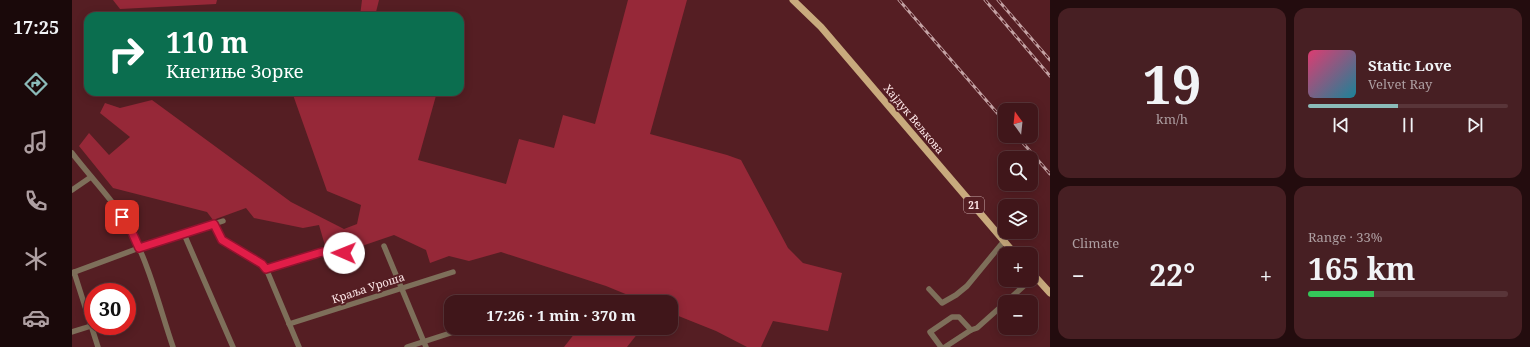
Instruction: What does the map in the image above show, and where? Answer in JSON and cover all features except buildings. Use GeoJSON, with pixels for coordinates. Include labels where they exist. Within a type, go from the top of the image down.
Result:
{"type":"FeatureCollection","features":[{"type":"Feature","properties":{"kind":"main road","name":"Хајдук Вељкова"},"geometry":{"type":"LineString","coordinates":[[793,0],[821,27],[1009,247]]}},
{"type":"Feature","properties":{"kind":"main road"},"geometry":{"type":"LineString","coordinates":[[1038,280],[1050,293]]}},
{"type":"Feature","properties":{"kind":"street"},"geometry":{"type":"LineString","coordinates":[[72,153],[131,230],[139,248],[173,347]]}},
{"type":"Feature","properties":{"kind":"street"},"geometry":{"type":"LineString","coordinates":[[72,190],[91,177]]}},
{"type":"Feature","properties":{"kind":"street"},"geometry":{"type":"LineString","coordinates":[[84,305],[73,272],[139,248],[223,221]]}},
{"type":"Feature","properties":{"kind":"street"},"geometry":{"type":"LineString","coordinates":[[214,224],[222,240],[262,264],[266,269],[299,347]]}},
{"type":"Feature","properties":{"kind":"street"},"geometry":{"type":"LineString","coordinates":[[184,234],[234,347]]}},
{"type":"Feature","properties":{"kind":"street"},"geometry":{"type":"LineString","coordinates":[[929,289],[942,303],[956,295],[967,286],[1004,241]]}},
{"type":"Feature","properties":{"kind":"street"},"geometry":{"type":"LineString","coordinates":[[384,246],[424,344]]}},
{"type":"Feature","properties":{"kind":"street"},"geometry":{"type":"LineString","coordinates":[[266,269],[322,252],[344,253]]}},
{"type":"Feature","properties":{"kind":"street","name":"Краља Уроша"},"geometry":{"type":"LineString","coordinates":[[289,324],[453,272]]}},
{"type":"Feature","properties":{"kind":"street"},"geometry":{"type":"LineString","coordinates":[[1013,295],[1020,287]]}},
{"type":"Feature","properties":{"kind":"street"},"geometry":{"type":"LineString","coordinates":[[945,347],[971,330],[977,328],[998,309]]}},
{"type":"Feature","properties":{"kind":"street"},"geometry":{"type":"LineString","coordinates":[[941,347],[930,332],[952,317],[959,317],[971,330]]}},
{"type":"Feature","properties":{"kind":"street"},"geometry":{"type":"LineString","coordinates":[[72,332],[84,328]]}},
{"type":"Feature","properties":{"kind":"street"},"geometry":{"type":"LineString","coordinates":[[94,335],[98,347]]}},
{"type":"Feature","properties":{"kind":"street"},"geometry":{"type":"LineString","coordinates":[[407,347],[424,344],[448,335]]}},
{"type":"Feature","properties":{"kind":"shaded area"},"geometry":{"type":"Polygon","coordinates":[[[113,0],[217,0],[216,4],[120,9],[113,0]]]}},
{"type":"Feature","properties":{"kind":"shaded area"},"geometry":{"type":"Polygon","coordinates":[[[362,0],[379,0],[376,12],[360,12],[362,0]]]}},
{"type":"Feature","properties":{"kind":"shaded area"},"geometry":{"type":"Polygon","coordinates":[[[628,0],[687,0],[650,134],[741,160],[788,248],[803,263],[842,273],[828,331],[773,321],[761,347],[747,347],[716,331],[678,316],[678,295],[628,295],[606,286],[501,252],[469,261],[449,256],[430,263],[426,250],[394,235],[353,249],[326,249],[319,225],[303,228],[254,218],[246,208],[213,220],[207,212],[113,188],[79,146],[89,133],[109,155],[130,137],[100,113],[105,103],[120,108],[152,100],[291,202],[344,229],[357,224],[361,205],[327,191],[293,96],[436,96],[418,160],[506,184],[519,139],[554,148],[563,115],[595,124],[628,0]]]}},
{"type":"Feature","properties":{"kind":"shaded area"},"geometry":{"type":"Polygon","coordinates":[[[573,335],[636,335],[627,347],[564,347],[573,335]]]}},
{"type":"Feature","properties":{"kind":"railway"},"geometry":{"type":"LineString","coordinates":[[899,0],[998,114]]}},
{"type":"Feature","properties":{"kind":"railway"},"geometry":{"type":"LineString","coordinates":[[985,0],[1050,76]]}},
{"type":"Feature","properties":{"kind":"railway"},"geometry":{"type":"LineString","coordinates":[[998,0],[1050,60]]}},
{"type":"Feature","properties":{"kind":"railway"},"geometry":{"type":"LineString","coordinates":[[1023,143],[1050,174]]}},
{"type":"Feature","properties":{"kind":"route"},"geometry":{"type":"LineString","coordinates":[[122,217],[131,230],[139,248],[214,224],[222,240],[262,264],[266,269],[322,252],[344,253]]}}]}
